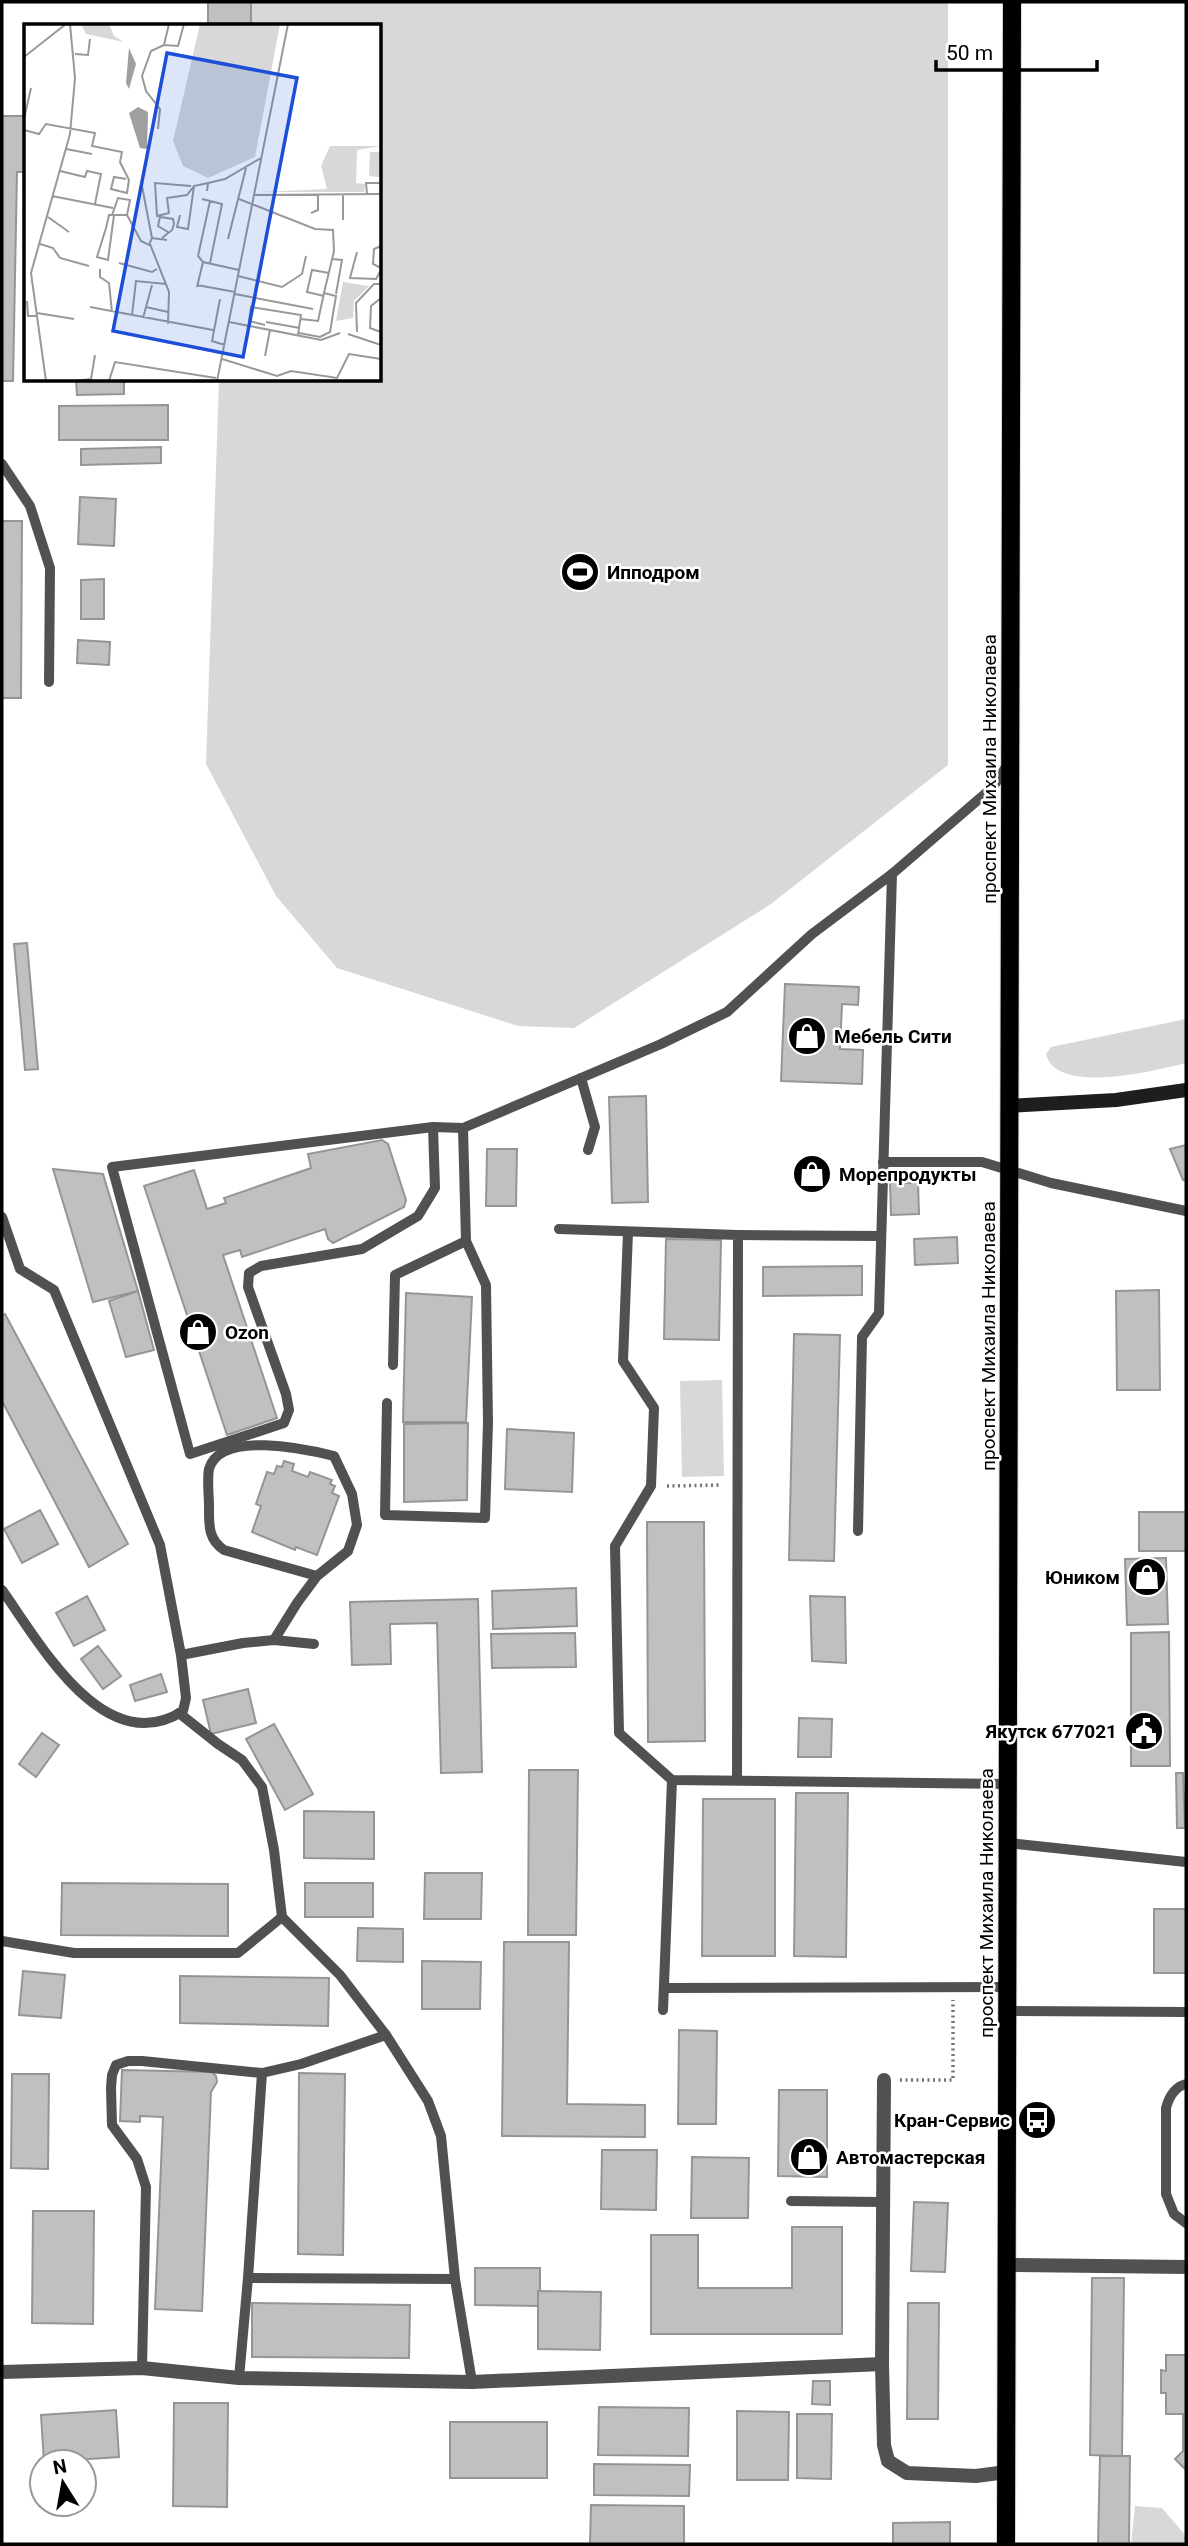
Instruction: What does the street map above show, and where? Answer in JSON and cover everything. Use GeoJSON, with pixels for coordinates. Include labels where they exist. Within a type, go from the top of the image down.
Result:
{"type":"FeatureCollection","features":[{"type":"Feature","properties":{"kind":"main road","name":"проспект Михаила Николаева"},"geometry":{"type":"LineString","coordinates":[[1006,2544],[1012,2]]}},
{"type":"Feature","properties":{"kind":"street"},"geometry":{"type":"LineString","coordinates":[[1009,1106],[1116,1100],[1186,1090]]}},
{"type":"Feature","properties":{"kind":"street"},"geometry":{"type":"LineString","coordinates":[[884,2080],[882,2364],[884,2445],[888,2461],[907,2473],[976,2476],[1006,2472]]}},
{"type":"Feature","properties":{"kind":"street"},"geometry":{"type":"LineString","coordinates":[[1007,2266],[1186,2267]]}},
{"type":"Feature","properties":{"kind":"street"},"geometry":{"type":"LineString","coordinates":[[2,2372],[142,2368],[239,2378],[472,2382],[882,2364]]}},
{"type":"Feature","properties":{"kind":"lane"},"geometry":{"type":"LineString","coordinates":[[2,464],[30,506],[50,568],[49,682]]}},
{"type":"Feature","properties":{"kind":"lane"},"geometry":{"type":"LineString","coordinates":[[433,1127],[435,1188],[418,1216],[362,1249],[261,1266],[248,1273],[248,1287],[286,1394],[289,1410],[284,1423],[190,1454],[111,1167],[433,1127],[463,1128],[662,1044],[727,1012],[812,934],[892,874],[993,788],[1010,760]]}},
{"type":"Feature","properties":{"kind":"lane"},"geometry":{"type":"LineString","coordinates":[[858,1531],[862,1336],[878,1313],[892,874]]}},
{"type":"Feature","properties":{"kind":"lane"},"geometry":{"type":"LineString","coordinates":[[581,1078],[596,1127],[587,1150]]}},
{"type":"Feature","properties":{"kind":"lane"},"geometry":{"type":"LineString","coordinates":[[387,1403],[385,1515],[485,1518],[488,1423],[486,1285],[466,1241],[463,1128]]}},
{"type":"Feature","properties":{"kind":"lane"},"geometry":{"type":"LineString","coordinates":[[883,1162],[982,1162],[1051,1183],[1186,1211]]}},
{"type":"Feature","properties":{"kind":"lane"},"geometry":{"type":"LineString","coordinates":[[2,1217],[20,1269],[54,1290],[160,1545],[187,1698],[183,1711],[169,1720],[151,1724],[128,1722],[93,1705],[62,1674],[2,1590]]}},
{"type":"Feature","properties":{"kind":"lane"},"geometry":{"type":"LineString","coordinates":[[559,1230],[881,1236]]}},
{"type":"Feature","properties":{"kind":"lane"},"geometry":{"type":"LineString","coordinates":[[628,1231],[623,1361],[654,1408],[650,1486],[615,1546],[619,1733],[673,1780],[1008,1784]]}},
{"type":"Feature","properties":{"kind":"lane"},"geometry":{"type":"LineString","coordinates":[[737,1780],[738,1235]]}},
{"type":"Feature","properties":{"kind":"lane"},"geometry":{"type":"LineString","coordinates":[[393,1365],[395,1275],[466,1241]]}},
{"type":"Feature","properties":{"kind":"lane"},"geometry":{"type":"LineString","coordinates":[[274,1640],[317,1576],[348,1551],[357,1525],[352,1494],[334,1456],[307,1449],[239,1445],[220,1453],[209,1468],[209,1530],[214,1543],[224,1550],[317,1576]]}},
{"type":"Feature","properties":{"kind":"lane"},"geometry":{"type":"LineString","coordinates":[[181,1655],[274,1640],[314,1644]]}},
{"type":"Feature","properties":{"kind":"lane"},"geometry":{"type":"LineString","coordinates":[[179,1713],[218,1745],[242,1760],[262,1787],[274,1850],[282,1917],[340,1975],[386,2035],[428,2101],[441,2136],[455,2278],[472,2382]]}},
{"type":"Feature","properties":{"kind":"lane"},"geometry":{"type":"LineString","coordinates":[[663,2010],[673,1780]]}},
{"type":"Feature","properties":{"kind":"lane"},"geometry":{"type":"LineString","coordinates":[[1008,1843],[1186,1863]]}},
{"type":"Feature","properties":{"kind":"lane"},"geometry":{"type":"LineString","coordinates":[[2,1941],[74,1953],[239,1953],[282,1917]]}},
{"type":"Feature","properties":{"kind":"lane"},"geometry":{"type":"LineString","coordinates":[[664,1988],[1007,1987]]}},
{"type":"Feature","properties":{"kind":"lane"},"geometry":{"type":"LineString","coordinates":[[1007,2011],[1186,2012]]}},
{"type":"Feature","properties":{"kind":"lane"},"geometry":{"type":"LineString","coordinates":[[142,2368],[146,2187],[137,2159],[112,2125],[112,2075],[116,2065],[128,2061],[262,2073],[301,2064],[386,2035]]}},
{"type":"Feature","properties":{"kind":"lane"},"geometry":{"type":"LineString","coordinates":[[239,2378],[262,2073]]}},
{"type":"Feature","properties":{"kind":"lane"},"geometry":{"type":"LineString","coordinates":[[1186,2084],[1175,2090],[1166,2108],[1166,2194],[1174,2214],[1186,2223]]}},
{"type":"Feature","properties":{"kind":"lane"},"geometry":{"type":"LineString","coordinates":[[791,2202],[882,2202]]}},
{"type":"Feature","properties":{"kind":"lane"},"geometry":{"type":"LineString","coordinates":[[248,2277],[455,2278]]}},
{"type":"Feature","properties":{"kind":"path"},"geometry":{"type":"LineString","coordinates":[[650,1486],[738,1485]]}},
{"type":"Feature","properties":{"kind":"path"},"geometry":{"type":"LineString","coordinates":[[884,2080],[953,2080],[953,1987]]}},
{"type":"Feature","properties":{"kind":"shaded area","name":"Ипподром"},"geometry":{"type":"Polygon","coordinates":[[[233,2],[948,2],[948,765],[771,904],[574,1028],[518,1026],[337,968],[276,896],[206,764],[219,382],[382,382],[382,24],[232,24],[233,2]]]}},
{"type":"Feature","properties":{"kind":"shaded area"},"geometry":{"type":"Polygon","coordinates":[[[1186,1019],[1186,1063],[1132,1074],[1087,1077],[1068,1074],[1054,1067],[1046,1054],[1051,1047],[1186,1019]]]}},
{"type":"Feature","properties":{"kind":"shaded area"},"geometry":{"type":"Polygon","coordinates":[[[722,1380],[724,1476],[682,1477],[680,1381],[722,1380]]]}},
{"type":"Feature","properties":{"kind":"shaded area"},"geometry":{"type":"Polygon","coordinates":[[[1135,2506],[1162,2508],[1186,2536],[1186,2544],[1131,2544],[1135,2506]]]}},
{"type":"Feature","properties":{"kind":"building"},"geometry":{"type":"Polygon","coordinates":[[[208,2],[251,2],[251,24],[208,24],[208,2]]]}},
{"type":"Feature","properties":{"kind":"building"},"geometry":{"type":"Polygon","coordinates":[[[2,116],[24,116],[24,172],[17,172],[13,381],[2,381],[2,116]]]}},
{"type":"Feature","properties":{"kind":"building"},"geometry":{"type":"Polygon","coordinates":[[[76,382],[124,382],[124,394],[77,395],[76,382]]]}},
{"type":"Feature","properties":{"kind":"building"},"geometry":{"type":"Polygon","coordinates":[[[168,405],[168,440],[59,440],[59,406],[168,405]]]}},
{"type":"Feature","properties":{"kind":"building"},"geometry":{"type":"Polygon","coordinates":[[[161,447],[161,463],[81,465],[81,449],[161,447]]]}},
{"type":"Feature","properties":{"kind":"building"},"geometry":{"type":"Polygon","coordinates":[[[80,497],[116,499],[114,546],[78,544],[80,497]]]}},
{"type":"Feature","properties":{"kind":"building"},"geometry":{"type":"Polygon","coordinates":[[[2,521],[22,521],[21,698],[2,698],[2,521]]]}},
{"type":"Feature","properties":{"kind":"building"},"geometry":{"type":"Polygon","coordinates":[[[104,579],[104,619],[81,619],[81,580],[104,579]]]}},
{"type":"Feature","properties":{"kind":"building"},"geometry":{"type":"Polygon","coordinates":[[[78,640],[110,642],[109,665],[77,663],[78,640]]]}},
{"type":"Feature","properties":{"kind":"building"},"geometry":{"type":"Polygon","coordinates":[[[27,943],[38,1069],[25,1070],[14,944],[27,943]]]}},
{"type":"Feature","properties":{"kind":"building"},"geometry":{"type":"Polygon","coordinates":[[[785,984],[859,987],[858,1005],[842,1004],[840,1049],[863,1050],[862,1084],[781,1081],[785,984]]]}},
{"type":"Feature","properties":{"kind":"building"},"geometry":{"type":"Polygon","coordinates":[[[646,1096],[648,1202],[612,1203],[609,1097],[646,1096]]]}},
{"type":"Feature","properties":{"kind":"building"},"geometry":{"type":"Polygon","coordinates":[[[382,1140],[388,1144],[406,1200],[404,1207],[333,1243],[328,1239],[325,1229],[242,1257],[240,1250],[223,1255],[277,1418],[227,1435],[144,1186],[194,1170],[207,1209],[226,1203],[224,1198],[311,1168],[308,1154],[382,1140]]]}},
{"type":"Feature","properties":{"kind":"building"},"geometry":{"type":"Polygon","coordinates":[[[1186,1145],[1186,1181],[1183,1180],[1170,1149],[1186,1145]]]}},
{"type":"Feature","properties":{"kind":"building"},"geometry":{"type":"Polygon","coordinates":[[[487,1149],[517,1149],[516,1206],[486,1206],[487,1149]]]}},
{"type":"Feature","properties":{"kind":"building"},"geometry":{"type":"Polygon","coordinates":[[[53,1169],[103,1174],[138,1291],[93,1302],[53,1169]]]}},
{"type":"Feature","properties":{"kind":"building"},"geometry":{"type":"Polygon","coordinates":[[[890,1183],[918,1183],[919,1214],[891,1215],[890,1183]]]}},
{"type":"Feature","properties":{"kind":"building"},"geometry":{"type":"Polygon","coordinates":[[[957,1237],[958,1263],[915,1265],[914,1239],[957,1237]]]}},
{"type":"Feature","properties":{"kind":"building"},"geometry":{"type":"Polygon","coordinates":[[[666,1239],[721,1240],[719,1340],[664,1339],[666,1239]]]}},
{"type":"Feature","properties":{"kind":"building"},"geometry":{"type":"Polygon","coordinates":[[[862,1266],[862,1295],[763,1296],[763,1267],[862,1266]]]}},
{"type":"Feature","properties":{"kind":"building"},"geometry":{"type":"Polygon","coordinates":[[[1159,1290],[1160,1390],[1117,1390],[1116,1291],[1159,1290]]]}},
{"type":"Feature","properties":{"kind":"building"},"geometry":{"type":"Polygon","coordinates":[[[138,1291],[154,1350],[126,1357],[109,1301],[138,1291]]]}},
{"type":"Feature","properties":{"kind":"building"},"geometry":{"type":"Polygon","coordinates":[[[406,1293],[472,1297],[466,1422],[403,1422],[406,1293]]]}},
{"type":"Feature","properties":{"kind":"building"},"geometry":{"type":"Polygon","coordinates":[[[5,1314],[128,1544],[89,1567],[2,1401],[2,1316],[5,1314]]]}},
{"type":"Feature","properties":{"kind":"building"},"geometry":{"type":"Polygon","coordinates":[[[794,1334],[840,1335],[834,1561],[789,1560],[794,1334]]]}},
{"type":"Feature","properties":{"kind":"building"},"geometry":{"type":"Polygon","coordinates":[[[468,1423],[467,1500],[404,1502],[404,1424],[468,1423]]]}},
{"type":"Feature","properties":{"kind":"building"},"geometry":{"type":"Polygon","coordinates":[[[507,1429],[574,1433],[572,1492],[505,1489],[507,1429]]]}},
{"type":"Feature","properties":{"kind":"building"},"geometry":{"type":"Polygon","coordinates":[[[284,1461],[294,1464],[292,1471],[308,1477],[310,1472],[332,1480],[330,1484],[335,1486],[332,1493],[339,1496],[317,1555],[296,1547],[295,1550],[252,1532],[261,1506],[256,1504],[267,1472],[274,1474],[277,1466],[282,1467],[284,1461]]]}},
{"type":"Feature","properties":{"kind":"building"},"geometry":{"type":"Polygon","coordinates":[[[40,1510],[58,1544],[22,1563],[4,1529],[40,1510]]]}},
{"type":"Feature","properties":{"kind":"building"},"geometry":{"type":"Polygon","coordinates":[[[1139,1512],[1186,1512],[1186,1551],[1139,1551],[1139,1512]]]}},
{"type":"Feature","properties":{"kind":"building"},"geometry":{"type":"Polygon","coordinates":[[[647,1522],[704,1522],[705,1741],[648,1742],[647,1522]]]}},
{"type":"Feature","properties":{"kind":"building"},"geometry":{"type":"Polygon","coordinates":[[[1166,1558],[1168,1624],[1127,1625],[1125,1559],[1166,1558]]]}},
{"type":"Feature","properties":{"kind":"building"},"geometry":{"type":"Polygon","coordinates":[[[576,1588],[577,1626],[493,1629],[492,1591],[576,1588]]]}},
{"type":"Feature","properties":{"kind":"building"},"geometry":{"type":"Polygon","coordinates":[[[87,1596],[105,1630],[74,1646],[56,1613],[87,1596]]]}},
{"type":"Feature","properties":{"kind":"building"},"geometry":{"type":"Polygon","coordinates":[[[810,1596],[845,1597],[846,1663],[812,1661],[810,1596]]]}},
{"type":"Feature","properties":{"kind":"building"},"geometry":{"type":"Polygon","coordinates":[[[478,1599],[482,1772],[441,1773],[437,1623],[390,1624],[391,1664],[352,1665],[350,1602],[478,1599]]]}},
{"type":"Feature","properties":{"kind":"building"},"geometry":{"type":"Polygon","coordinates":[[[1169,1632],[1170,1766],[1131,1766],[1131,1633],[1169,1632]]]}},
{"type":"Feature","properties":{"kind":"building"},"geometry":{"type":"Polygon","coordinates":[[[575,1633],[576,1667],[492,1668],[491,1634],[575,1633]]]}},
{"type":"Feature","properties":{"kind":"building"},"geometry":{"type":"Polygon","coordinates":[[[98,1646],[121,1676],[103,1689],[81,1659],[98,1646]]]}},
{"type":"Feature","properties":{"kind":"building"},"geometry":{"type":"Polygon","coordinates":[[[161,1674],[167,1692],[135,1701],[130,1685],[161,1674]]]}},
{"type":"Feature","properties":{"kind":"building"},"geometry":{"type":"Polygon","coordinates":[[[248,1689],[256,1723],[211,1734],[203,1700],[248,1689]]]}},
{"type":"Feature","properties":{"kind":"building"},"geometry":{"type":"Polygon","coordinates":[[[799,1718],[832,1719],[831,1757],[798,1757],[799,1718]]]}},
{"type":"Feature","properties":{"kind":"building"},"geometry":{"type":"Polygon","coordinates":[[[274,1724],[313,1794],[285,1810],[246,1739],[274,1724]]]}},
{"type":"Feature","properties":{"kind":"building"},"geometry":{"type":"Polygon","coordinates":[[[42,1733],[59,1745],[36,1777],[19,1764],[42,1733]]]}},
{"type":"Feature","properties":{"kind":"building"},"geometry":{"type":"Polygon","coordinates":[[[529,1770],[578,1770],[576,1935],[528,1935],[529,1770]]]}},
{"type":"Feature","properties":{"kind":"building"},"geometry":{"type":"Polygon","coordinates":[[[1176,1773],[1183,1773],[1185,1828],[1177,1828],[1176,1773]]]}},
{"type":"Feature","properties":{"kind":"building"},"geometry":{"type":"Polygon","coordinates":[[[796,1793],[848,1793],[846,1957],[794,1956],[796,1793]]]}},
{"type":"Feature","properties":{"kind":"building"},"geometry":{"type":"Polygon","coordinates":[[[703,1799],[775,1799],[775,1956],[702,1956],[703,1799]]]}},
{"type":"Feature","properties":{"kind":"building"},"geometry":{"type":"Polygon","coordinates":[[[304,1811],[374,1812],[374,1859],[304,1858],[304,1811]]]}},
{"type":"Feature","properties":{"kind":"building"},"geometry":{"type":"Polygon","coordinates":[[[425,1873],[482,1873],[481,1919],[424,1919],[425,1873]]]}},
{"type":"Feature","properties":{"kind":"building"},"geometry":{"type":"Polygon","coordinates":[[[62,1883],[228,1884],[228,1936],[61,1935],[62,1883]]]}},
{"type":"Feature","properties":{"kind":"building"},"geometry":{"type":"Polygon","coordinates":[[[305,1883],[373,1883],[373,1917],[305,1917],[305,1883]]]}},
{"type":"Feature","properties":{"kind":"building"},"geometry":{"type":"Polygon","coordinates":[[[1154,1909],[1186,1909],[1186,1973],[1154,1973],[1154,1909]]]}},
{"type":"Feature","properties":{"kind":"building"},"geometry":{"type":"Polygon","coordinates":[[[358,1928],[403,1929],[403,1962],[357,1961],[358,1928]]]}},
{"type":"Feature","properties":{"kind":"building"},"geometry":{"type":"Polygon","coordinates":[[[504,1942],[569,1942],[567,2104],[645,2105],[645,2137],[502,2136],[504,1942]]]}},
{"type":"Feature","properties":{"kind":"building"},"geometry":{"type":"Polygon","coordinates":[[[422,1961],[481,1962],[480,2009],[422,2009],[422,1961]]]}},
{"type":"Feature","properties":{"kind":"building"},"geometry":{"type":"Polygon","coordinates":[[[23,1971],[65,1975],[61,2018],[19,2015],[23,1971]]]}},
{"type":"Feature","properties":{"kind":"building"},"geometry":{"type":"Polygon","coordinates":[[[180,1976],[329,1978],[328,2026],[180,2023],[180,1976]]]}},
{"type":"Feature","properties":{"kind":"building"},"geometry":{"type":"Polygon","coordinates":[[[679,2030],[717,2031],[716,2124],[678,2124],[679,2030]]]}},
{"type":"Feature","properties":{"kind":"building"},"geometry":{"type":"Polygon","coordinates":[[[122,2070],[212,2072],[216,2076],[217,2082],[211,2092],[202,2311],[155,2309],[163,2117],[140,2116],[140,2122],[120,2121],[122,2070]]]}},
{"type":"Feature","properties":{"kind":"building"},"geometry":{"type":"Polygon","coordinates":[[[299,2073],[345,2074],[343,2255],[298,2254],[299,2073]]]}},
{"type":"Feature","properties":{"kind":"building"},"geometry":{"type":"Polygon","coordinates":[[[12,2074],[49,2074],[48,2169],[11,2168],[12,2074]]]}},
{"type":"Feature","properties":{"kind":"building"},"geometry":{"type":"Polygon","coordinates":[[[779,2090],[827,2090],[827,2177],[778,2176],[779,2090]]]}},
{"type":"Feature","properties":{"kind":"building"},"geometry":{"type":"Polygon","coordinates":[[[602,2150],[657,2150],[656,2210],[601,2209],[602,2150]]]}},
{"type":"Feature","properties":{"kind":"building"},"geometry":{"type":"Polygon","coordinates":[[[692,2157],[749,2158],[748,2218],[691,2218],[692,2157]]]}},
{"type":"Feature","properties":{"kind":"building"},"geometry":{"type":"Polygon","coordinates":[[[914,2202],[948,2203],[945,2272],[911,2271],[914,2202]]]}},
{"type":"Feature","properties":{"kind":"building"},"geometry":{"type":"Polygon","coordinates":[[[33,2211],[94,2211],[93,2324],[32,2323],[33,2211]]]}},
{"type":"Feature","properties":{"kind":"building"},"geometry":{"type":"Polygon","coordinates":[[[792,2227],[842,2227],[842,2334],[651,2334],[651,2235],[698,2235],[698,2288],[792,2288],[792,2227]]]}},
{"type":"Feature","properties":{"kind":"building"},"geometry":{"type":"Polygon","coordinates":[[[475,2268],[540,2268],[540,2306],[475,2305],[475,2268]]]}},
{"type":"Feature","properties":{"kind":"building"},"geometry":{"type":"Polygon","coordinates":[[[1092,2278],[1124,2278],[1122,2456],[1090,2455],[1092,2278]]]}},
{"type":"Feature","properties":{"kind":"building"},"geometry":{"type":"Polygon","coordinates":[[[538,2291],[601,2292],[600,2350],[538,2349],[538,2291]]]}},
{"type":"Feature","properties":{"kind":"building"},"geometry":{"type":"Polygon","coordinates":[[[252,2303],[410,2305],[409,2358],[252,2357],[252,2303]]]}},
{"type":"Feature","properties":{"kind":"building"},"geometry":{"type":"Polygon","coordinates":[[[908,2303],[939,2303],[938,2419],[907,2419],[908,2303]]]}},
{"type":"Feature","properties":{"kind":"building"},"geometry":{"type":"Polygon","coordinates":[[[1166,2355],[1186,2355],[1186,2470],[1175,2459],[1183,2451],[1183,2414],[1166,2414],[1166,2393],[1161,2393],[1161,2370],[1166,2371],[1166,2355]]]}},
{"type":"Feature","properties":{"kind":"building"},"geometry":{"type":"Polygon","coordinates":[[[813,2381],[830,2381],[830,2405],[812,2404],[813,2381]]]}},
{"type":"Feature","properties":{"kind":"building"},"geometry":{"type":"Polygon","coordinates":[[[174,2403],[228,2403],[227,2507],[173,2506],[174,2403]]]}},
{"type":"Feature","properties":{"kind":"building"},"geometry":{"type":"Polygon","coordinates":[[[599,2407],[689,2408],[688,2456],[598,2455],[599,2407]]]}},
{"type":"Feature","properties":{"kind":"building"},"geometry":{"type":"Polygon","coordinates":[[[116,2410],[119,2457],[98,2458],[98,2448],[43,2448],[41,2415],[116,2410]]]}},
{"type":"Feature","properties":{"kind":"building"},"geometry":{"type":"Polygon","coordinates":[[[737,2411],[789,2412],[788,2480],[737,2480],[737,2411]]]}},
{"type":"Feature","properties":{"kind":"building"},"geometry":{"type":"Polygon","coordinates":[[[797,2414],[832,2414],[831,2479],[797,2478],[797,2414]]]}},
{"type":"Feature","properties":{"kind":"building"},"geometry":{"type":"Polygon","coordinates":[[[450,2422],[547,2422],[547,2478],[450,2478],[450,2422]]]}},
{"type":"Feature","properties":{"kind":"building"},"geometry":{"type":"Polygon","coordinates":[[[1100,2456],[1130,2456],[1129,2544],[1098,2544],[1100,2456]]]}},
{"type":"Feature","properties":{"kind":"building"},"geometry":{"type":"Polygon","coordinates":[[[594,2464],[690,2465],[689,2496],[594,2495],[594,2464]]]}},
{"type":"Feature","properties":{"kind":"building"},"geometry":{"type":"Polygon","coordinates":[[[591,2505],[684,2506],[684,2544],[590,2544],[591,2505]]]}},
{"type":"Feature","properties":{"kind":"building"},"geometry":{"type":"Polygon","coordinates":[[[950,2522],[950,2544],[893,2544],[893,2523],[950,2522]]]}},
{"type":"Feature","properties":{"kind":"place","name":"Ипподром"},"geometry":{"type":"Point","coordinates":[580,572]}},
{"type":"Feature","properties":{"kind":"place","name":"Мебель Сити"},"geometry":{"type":"Point","coordinates":[807,1036]}},
{"type":"Feature","properties":{"kind":"place","name":"Морепродукты"},"geometry":{"type":"Point","coordinates":[812,1174]}},
{"type":"Feature","properties":{"kind":"place","name":"Ozon"},"geometry":{"type":"Point","coordinates":[198,1332]}},
{"type":"Feature","properties":{"kind":"place","name":"Юником"},"geometry":{"type":"Point","coordinates":[1147,1577]}},
{"type":"Feature","properties":{"kind":"place","name":"Якутск 677021"},"geometry":{"type":"Point","coordinates":[1144,1731]}},
{"type":"Feature","properties":{"kind":"place","name":"Кран-Сервис"},"geometry":{"type":"Point","coordinates":[1037,2120]}},
{"type":"Feature","properties":{"kind":"place","name":"Автомастерская"},"geometry":{"type":"Point","coordinates":[809,2157]}}]}
